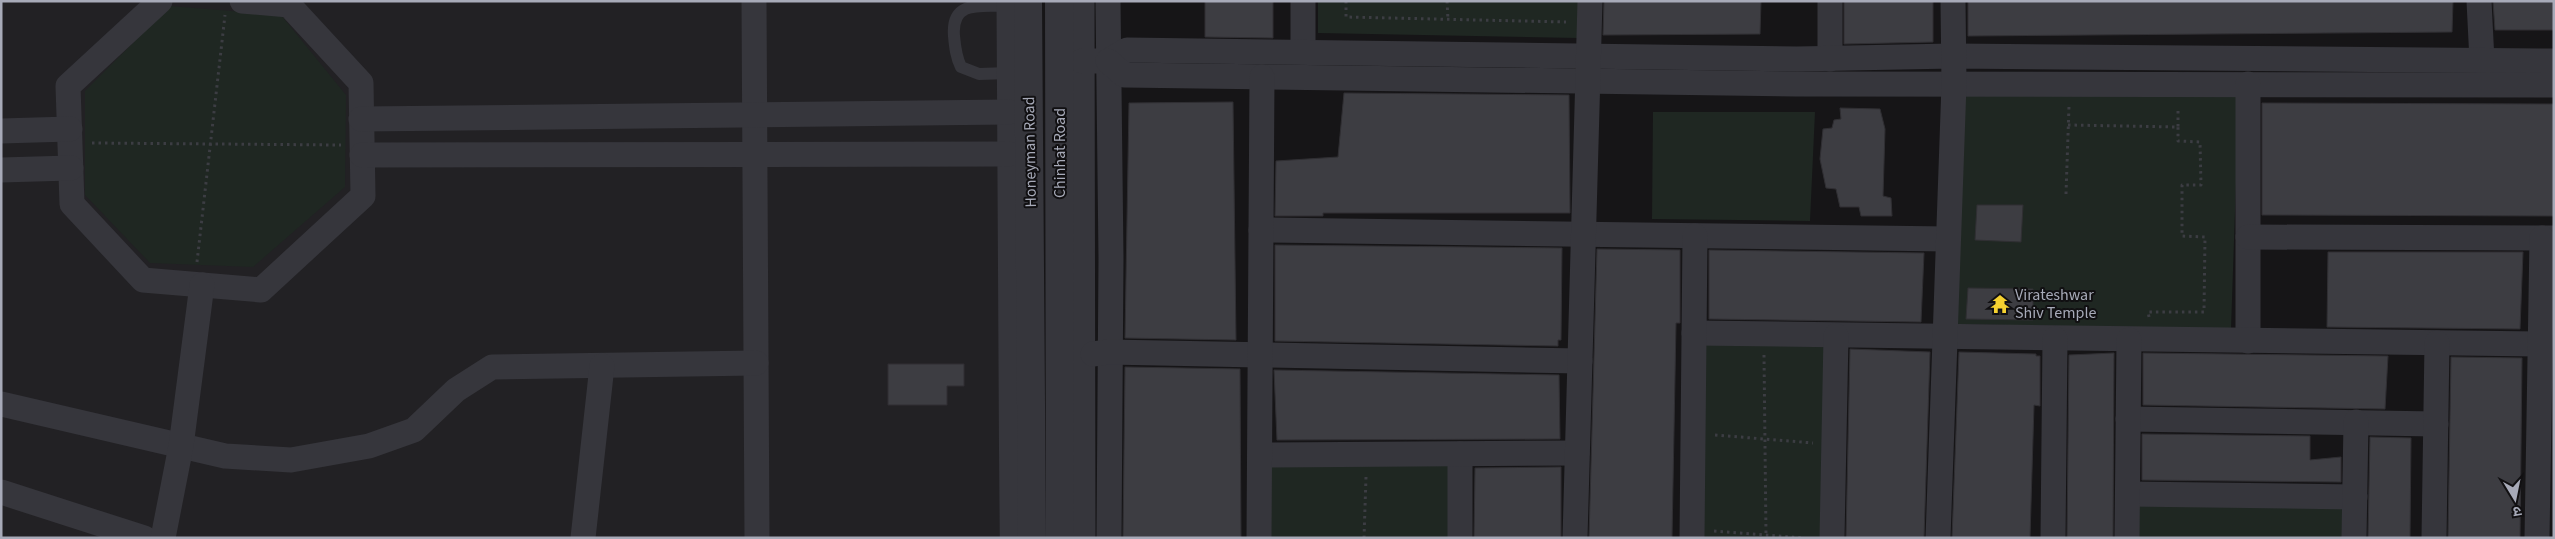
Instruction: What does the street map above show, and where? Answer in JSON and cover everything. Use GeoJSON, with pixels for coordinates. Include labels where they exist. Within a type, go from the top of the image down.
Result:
{"type":"FeatureCollection","features":[{"type":"Feature","properties":{"kind":"street"},"geometry":{"type":"LineString","coordinates":[[160,1],[68,86],[72,204],[143,280],[261,290],[363,196],[360,83],[288,5],[234,6]]}},
{"type":"Feature","properties":{"kind":"street"},"geometry":{"type":"LineString","coordinates":[[754,1],[757,538]]}},
{"type":"Feature","properties":{"kind":"street","name":"Chinhat Road"},"geometry":{"type":"LineString","coordinates":[[1059,1],[1060,538]]}},
{"type":"Feature","properties":{"kind":"street"},"geometry":{"type":"LineString","coordinates":[[1082,1],[1083,538]]}},
{"type":"Feature","properties":{"kind":"street"},"geometry":{"type":"LineString","coordinates":[[1108,1],[1110,258],[1108,352],[1109,538]]}},
{"type":"Feature","properties":{"kind":"street"},"geometry":{"type":"LineString","coordinates":[[1303,1],[1304,52]]}},
{"type":"Feature","properties":{"kind":"street"},"geometry":{"type":"LineString","coordinates":[[1575,538],[1590,1]]}},
{"type":"Feature","properties":{"kind":"street"},"geometry":{"type":"LineString","coordinates":[[1830,1],[1830,59]]}},
{"type":"Feature","properties":{"kind":"street"},"geometry":{"type":"LineString","coordinates":[[1938,538],[1954,84],[1953,1]]}},
{"type":"Feature","properties":{"kind":"street"},"geometry":{"type":"LineString","coordinates":[[2479,1],[2482,61]]}},
{"type":"Feature","properties":{"kind":"street"},"geometry":{"type":"LineString","coordinates":[[1012,538],[1009,73],[1015,3]]}},
{"type":"Feature","properties":{"kind":"street","name":"Honeyman Road"},"geometry":{"type":"LineString","coordinates":[[1015,3],[1032,303],[1032,538]]}},
{"type":"Feature","properties":{"kind":"street"},"geometry":{"type":"LineString","coordinates":[[1082,61],[1108,62],[1127,50],[1830,59],[1953,56],[2554,61]]}},
{"type":"Feature","properties":{"kind":"street"},"geometry":{"type":"LineString","coordinates":[[2066,57],[2106,84]]}},
{"type":"Feature","properties":{"kind":"street"},"geometry":{"type":"LineString","coordinates":[[1108,62],[1124,75],[1954,84],[2554,85]]}},
{"type":"Feature","properties":{"kind":"street"},"geometry":{"type":"LineString","coordinates":[[1259,538],[1262,76]]}},
{"type":"Feature","properties":{"kind":"street"},"geometry":{"type":"LineString","coordinates":[[2248,84],[2248,341]]}},
{"type":"Feature","properties":{"kind":"street"},"geometry":{"type":"LineString","coordinates":[[361,119],[1009,112]]}},
{"type":"Feature","properties":{"kind":"street"},"geometry":{"type":"LineString","coordinates":[[1,131],[70,136]]}},
{"type":"Feature","properties":{"kind":"street"},"geometry":{"type":"LineString","coordinates":[[362,150],[755,154],[1009,154]]}},
{"type":"Feature","properties":{"kind":"street"},"geometry":{"type":"LineString","coordinates":[[1,170],[71,168]]}},
{"type":"Feature","properties":{"kind":"street"},"geometry":{"type":"LineString","coordinates":[[1261,230],[1948,239]]}},
{"type":"Feature","properties":{"kind":"street"},"geometry":{"type":"LineString","coordinates":[[1692,538],[1695,236]]}},
{"type":"Feature","properties":{"kind":"street"},"geometry":{"type":"LineString","coordinates":[[2248,237],[2548,238],[2539,344],[2537,538]]}},
{"type":"Feature","properties":{"kind":"street"},"geometry":{"type":"LineString","coordinates":[[163,538],[181,446],[198,285]]}},
{"type":"Feature","properties":{"kind":"street"},"geometry":{"type":"LineString","coordinates":[[1694,333],[1945,338],[2539,344]]}},
{"type":"Feature","properties":{"kind":"street"},"geometry":{"type":"LineString","coordinates":[[1832,538],[1836,336]]}},
{"type":"Feature","properties":{"kind":"street"},"geometry":{"type":"LineString","coordinates":[[2053,538],[2055,339]]}},
{"type":"Feature","properties":{"kind":"street"},"geometry":{"type":"LineString","coordinates":[[2127,538],[2128,419],[2139,340]]}},
{"type":"Feature","properties":{"kind":"street"},"geometry":{"type":"LineString","coordinates":[[2434,538],[2437,343]]}},
{"type":"Feature","properties":{"kind":"street"},"geometry":{"type":"LineString","coordinates":[[1082,355],[1108,352],[1580,361]]}},
{"type":"Feature","properties":{"kind":"street"},"geometry":{"type":"LineString","coordinates":[[1,404],[225,456],[291,460],[369,446],[414,430],[456,390],[492,367],[756,363]]}},
{"type":"Feature","properties":{"kind":"street"},"geometry":{"type":"LineString","coordinates":[[583,538],[602,366]]}},
{"type":"Feature","properties":{"kind":"street"},"geometry":{"type":"LineString","coordinates":[[2128,419],[2436,424]]}},
{"type":"Feature","properties":{"kind":"street"},"geometry":{"type":"LineString","coordinates":[[2354,538],[2356,422]]}},
{"type":"Feature","properties":{"kind":"street"},"geometry":{"type":"LineString","coordinates":[[1260,455],[1577,453]]}},
{"type":"Feature","properties":{"kind":"street"},"geometry":{"type":"LineString","coordinates":[[1460,454],[1460,538]]}},
{"type":"Feature","properties":{"kind":"street"},"geometry":{"type":"LineString","coordinates":[[1,492],[144,538]]}},
{"type":"Feature","properties":{"kind":"street"},"geometry":{"type":"LineString","coordinates":[[2128,494],[2355,497]]}},
{"type":"Feature","properties":{"kind":"lane"},"geometry":{"type":"LineString","coordinates":[[1009,73],[979,74],[961,67],[956,52],[953,22],[955,15],[962,9],[974,6],[1015,3]]}},
{"type":"Feature","properties":{"kind":"path"},"geometry":{"type":"LineString","coordinates":[[1346,1],[1346,17],[1566,22],[1566,15]]}},
{"type":"Feature","properties":{"kind":"path"},"geometry":{"type":"LineString","coordinates":[[1447,1],[1448,20]]}},
{"type":"Feature","properties":{"kind":"path"},"geometry":{"type":"LineString","coordinates":[[198,285],[211,144],[234,6]]}},
{"type":"Feature","properties":{"kind":"path"},"geometry":{"type":"LineString","coordinates":[[2139,340],[2148,312],[2204,312],[2204,237],[2182,236],[2182,185],[2201,185],[2200,142],[2178,141],[2179,84]]}},
{"type":"Feature","properties":{"kind":"path"},"geometry":{"type":"LineString","coordinates":[[2066,194],[2069,101]]}},
{"type":"Feature","properties":{"kind":"path"},"geometry":{"type":"LineString","coordinates":[[2068,125],[2178,127]]}},
{"type":"Feature","properties":{"kind":"path"},"geometry":{"type":"LineString","coordinates":[[70,136],[362,150]]}},
{"type":"Feature","properties":{"kind":"path"},"geometry":{"type":"LineString","coordinates":[[1764,347],[1766,535]]}},
{"type":"Feature","properties":{"kind":"path"},"geometry":{"type":"LineString","coordinates":[[1712,444],[1712,435],[1819,443]]}},
{"type":"Feature","properties":{"kind":"path"},"geometry":{"type":"LineString","coordinates":[[1364,538],[1366,470]]}},
{"type":"Feature","properties":{"kind":"path"},"geometry":{"type":"LineString","coordinates":[[1714,521],[1714,531],[1804,538]]}},
{"type":"Feature","properties":{"kind":"shaded area"},"geometry":{"type":"Polygon","coordinates":[[[1,1],[999,1],[999,538],[1,538],[1,1]]]}},
{"type":"Feature","properties":{"kind":"shaded area"},"geometry":{"type":"Polygon","coordinates":[[[1318,1],[1578,1],[1578,38],[1318,33],[1318,1]]]}},
{"type":"Feature","properties":{"kind":"shaded area"},"geometry":{"type":"Polygon","coordinates":[[[170,6],[281,15],[346,95],[345,187],[253,267],[150,263],[85,195],[85,91],[170,6]]]}},
{"type":"Feature","properties":{"kind":"shaded area"},"geometry":{"type":"Polygon","coordinates":[[[1963,92],[2239,94],[2231,329],[1956,324],[1963,92]]]}},
{"type":"Feature","properties":{"kind":"shaded area"},"geometry":{"type":"Polygon","coordinates":[[[1653,112],[1815,112],[1810,221],[1652,219],[1653,112]]]}},
{"type":"Feature","properties":{"kind":"shaded area"},"geometry":{"type":"Polygon","coordinates":[[[1701,338],[1828,342],[1823,538],[1698,538],[1701,338]]]}},
{"type":"Feature","properties":{"kind":"shaded area"},"geometry":{"type":"Polygon","coordinates":[[[1266,461],[1457,462],[1455,538],[1268,538],[1266,461]]]}},
{"type":"Feature","properties":{"kind":"shaded area"},"geometry":{"type":"Polygon","coordinates":[[[2131,498],[2348,502],[2348,538],[2131,538],[2131,498]]]}},
{"type":"Feature","properties":{"kind":"building"},"geometry":{"type":"Polygon","coordinates":[[[1205,1],[1273,1],[1273,38],[1205,37],[1205,1]]]}},
{"type":"Feature","properties":{"kind":"building"},"geometry":{"type":"Polygon","coordinates":[[[1604,1],[1761,1],[1760,34],[1603,35],[1604,1]]]}},
{"type":"Feature","properties":{"kind":"building"},"geometry":{"type":"Polygon","coordinates":[[[1844,1],[1933,1],[1933,42],[1844,44],[1844,1]]]}},
{"type":"Feature","properties":{"kind":"building"},"geometry":{"type":"Polygon","coordinates":[[[1968,1],[2453,1],[2452,32],[1968,36],[1968,1]]]}},
{"type":"Feature","properties":{"kind":"building"},"geometry":{"type":"Polygon","coordinates":[[[2493,1],[2554,1],[2554,30],[2495,30],[2493,1]]]}},
{"type":"Feature","properties":{"kind":"building"},"geometry":{"type":"Polygon","coordinates":[[[1344,93],[1569,95],[1570,213],[1323,213],[1323,216],[1275,216],[1276,161],[1338,157],[1344,93]]]}},
{"type":"Feature","properties":{"kind":"building"},"geometry":{"type":"Polygon","coordinates":[[[1233,102],[1236,340],[1125,338],[1129,103],[1233,102]]]}},
{"type":"Feature","properties":{"kind":"building"},"geometry":{"type":"Polygon","coordinates":[[[2262,103],[2554,104],[2554,216],[2262,215],[2262,103]]]}},
{"type":"Feature","properties":{"kind":"building"},"geometry":{"type":"Polygon","coordinates":[[[1840,108],[1880,109],[1885,129],[1883,196],[1891,198],[1892,216],[1861,216],[1859,207],[1840,207],[1836,189],[1826,188],[1820,159],[1823,129],[1832,128],[1834,120],[1841,119],[1840,108]]]}},
{"type":"Feature","properties":{"kind":"building"},"geometry":{"type":"Polygon","coordinates":[[[1977,205],[2023,205],[2021,242],[1975,240],[1977,205]]]}},
{"type":"Feature","properties":{"kind":"building"},"geometry":{"type":"Polygon","coordinates":[[[1275,245],[1562,248],[1561,340],[1558,340],[1558,346],[1275,341],[1275,245]]]}},
{"type":"Feature","properties":{"kind":"building"},"geometry":{"type":"Polygon","coordinates":[[[1597,249],[1680,250],[1680,323],[1676,323],[1672,538],[1589,538],[1597,249]]]}},
{"type":"Feature","properties":{"kind":"building"},"geometry":{"type":"Polygon","coordinates":[[[1709,250],[1924,253],[1921,322],[1709,319],[1709,250]]]}},
{"type":"Feature","properties":{"kind":"building"},"geometry":{"type":"Polygon","coordinates":[[[2328,252],[2523,252],[2520,329],[2327,327],[2328,252]]]}},
{"type":"Feature","properties":{"kind":"building","name":"Virateshwar Shiv Temple"},"geometry":{"type":"Polygon","coordinates":[[[1968,288],[2033,289],[2033,320],[1966,319],[1968,288]]]}},
{"type":"Feature","properties":{"kind":"building"},"geometry":{"type":"Polygon","coordinates":[[[1850,349],[1930,352],[1924,538],[1846,538],[1850,349]]]}},
{"type":"Feature","properties":{"kind":"building"},"geometry":{"type":"Polygon","coordinates":[[[1959,352],[2036,354],[2036,356],[2040,356],[2040,406],[2034,405],[2030,538],[1952,538],[1959,352]]]}},
{"type":"Feature","properties":{"kind":"building"},"geometry":{"type":"Polygon","coordinates":[[[2114,353],[2113,538],[2067,538],[2069,355],[2114,353]]]}},
{"type":"Feature","properties":{"kind":"building"},"geometry":{"type":"Polygon","coordinates":[[[2143,353],[2388,356],[2385,409],[2143,405],[2143,353]]]}},
{"type":"Feature","properties":{"kind":"building"},"geometry":{"type":"Polygon","coordinates":[[[2451,357],[2522,358],[2520,538],[2448,538],[2451,357]]]}},
{"type":"Feature","properties":{"kind":"building"},"geometry":{"type":"Polygon","coordinates":[[[888,364],[964,364],[964,386],[947,386],[947,405],[888,405],[888,364]]]}},
{"type":"Feature","properties":{"kind":"building"},"geometry":{"type":"Polygon","coordinates":[[[1125,367],[1240,369],[1241,538],[1123,538],[1125,367]]]}},
{"type":"Feature","properties":{"kind":"building"},"geometry":{"type":"Polygon","coordinates":[[[1274,370],[1559,375],[1560,439],[1277,440],[1274,370]]]}},
{"type":"Feature","properties":{"kind":"building"},"geometry":{"type":"Polygon","coordinates":[[[2142,434],[2310,436],[2310,460],[2341,457],[2341,482],[2142,480],[2142,434]]]}},
{"type":"Feature","properties":{"kind":"building"},"geometry":{"type":"Polygon","coordinates":[[[2370,437],[2411,438],[2410,538],[2368,538],[2370,437]]]}},
{"type":"Feature","properties":{"kind":"building"},"geometry":{"type":"Polygon","coordinates":[[[1561,467],[1561,538],[1474,538],[1475,468],[1561,467]]]}},
{"type":"Feature","properties":{"kind":"place","name":"Virateshwar Shiv Temple"},"geometry":{"type":"Point","coordinates":[2000,304]}}]}
